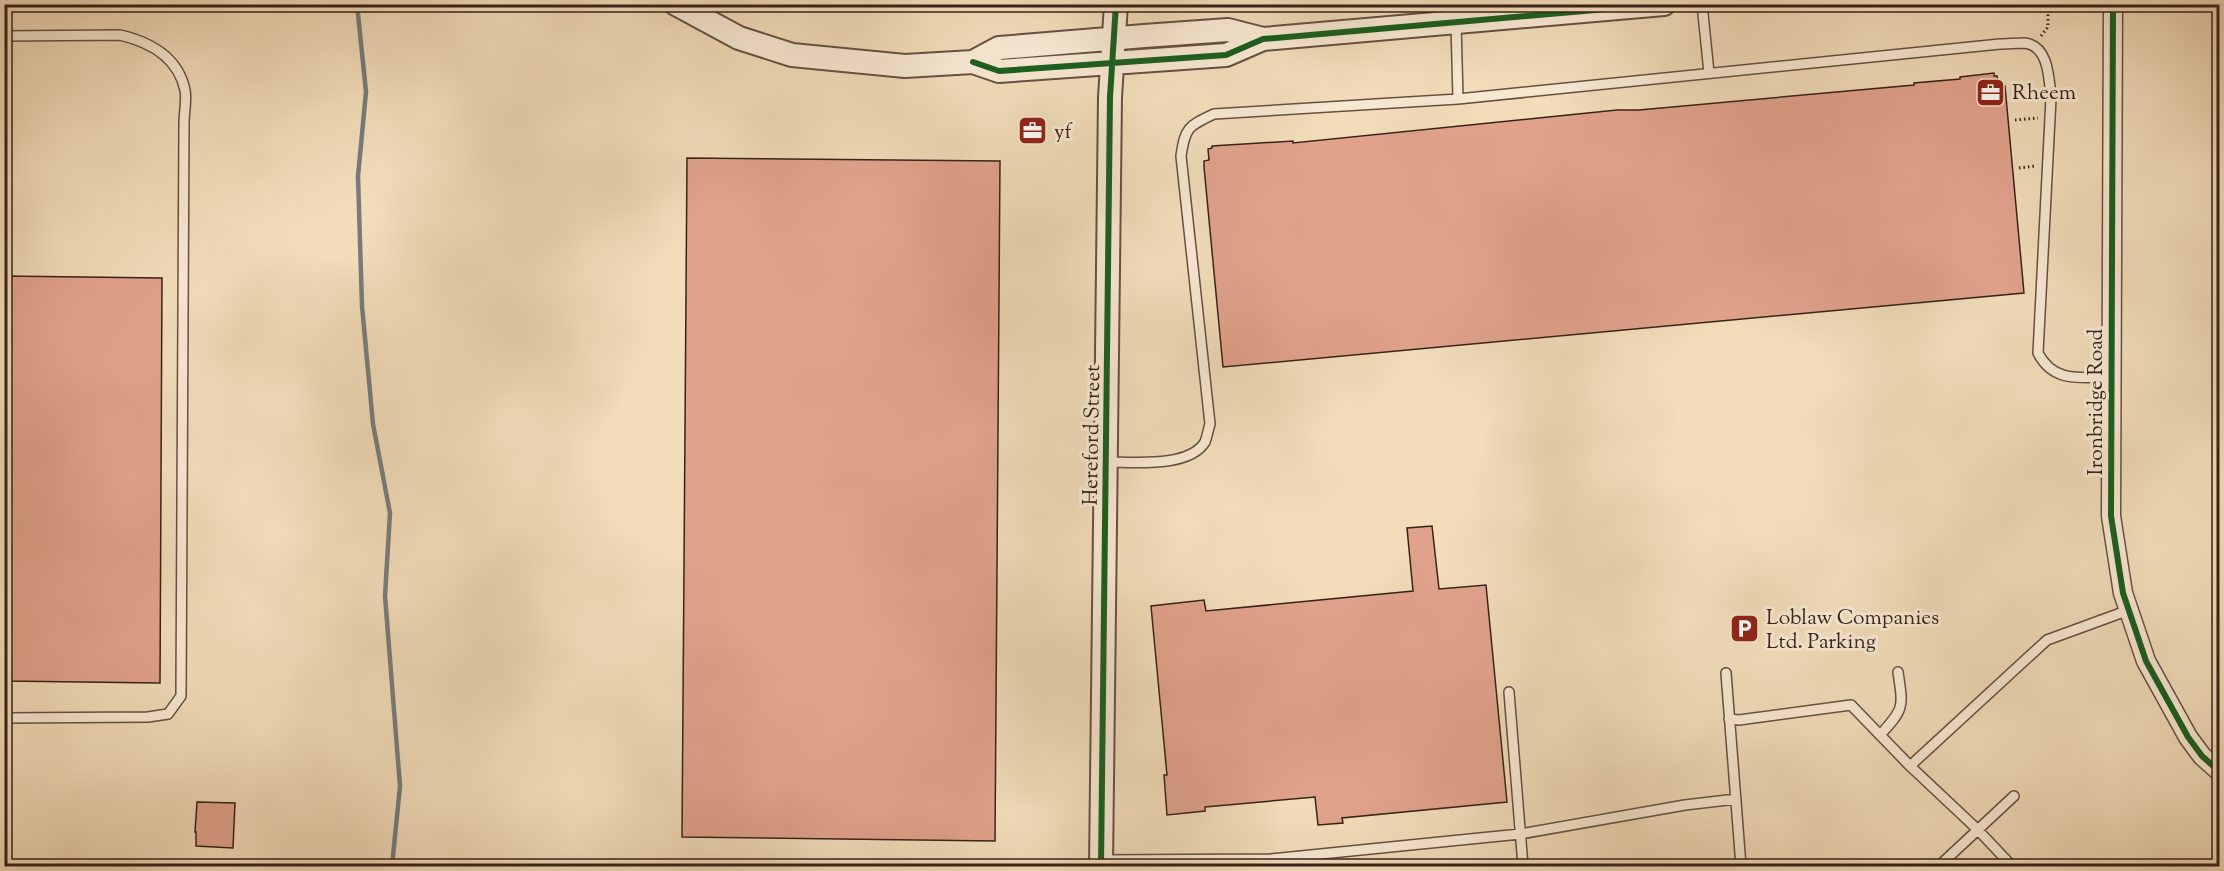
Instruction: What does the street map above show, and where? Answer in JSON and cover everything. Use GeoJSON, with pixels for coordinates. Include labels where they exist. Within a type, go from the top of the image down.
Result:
{"type":"FeatureCollection","features":[{"type":"Feature","properties":{"kind":"street"},"geometry":{"type":"LineString","coordinates":[[676,4],[739,38],[792,55],[905,66],[973,62],[999,71],[1226,55],[1263,39],[1664,4]]}},
{"type":"Feature","properties":{"kind":"street","name":"Hereford Street"},"geometry":{"type":"LineString","coordinates":[[1101,863],[1112,63],[1116,4]]}},
{"type":"Feature","properties":{"kind":"street","name":"Ironbridge Road"},"geometry":{"type":"LineString","coordinates":[[2113,4],[2111,516],[2123,593],[2146,661],[2188,737],[2202,756],[2220,772]]}},
{"type":"Feature","properties":{"kind":"street"},"geometry":{"type":"LineString","coordinates":[[973,62],[999,48],[1228,30],[1263,39]]}},
{"type":"Feature","properties":{"kind":"lane"},"geometry":{"type":"LineString","coordinates":[[1702,4],[1710,74]]}},
{"type":"Feature","properties":{"kind":"lane"},"geometry":{"type":"LineString","coordinates":[[1456,22],[1458,99]]}},
{"type":"Feature","properties":{"kind":"lane"},"geometry":{"type":"LineString","coordinates":[[4,36],[120,35],[137,39],[165,54],[177,67],[186,91],[180,696],[168,714],[148,717],[4,718]]}},
{"type":"Feature","properties":{"kind":"lane"},"geometry":{"type":"LineString","coordinates":[[1107,462],[1172,461],[1195,452],[1205,441],[1210,424],[1181,156],[1184,135],[1197,122],[1215,114],[1458,99],[2000,44],[2026,43],[2032,46],[2038,51],[2048,68],[2050,117],[2038,353],[2044,364],[2062,376],[2111,377]]}},
{"type":"Feature","properties":{"kind":"lane"},"geometry":{"type":"LineString","coordinates":[[1910,766],[2047,640],[2129,610]]}},
{"type":"Feature","properties":{"kind":"lane"},"geometry":{"type":"LineString","coordinates":[[1880,735],[1897,717],[1903,704],[1898,672]]}},
{"type":"Feature","properties":{"kind":"lane"},"geometry":{"type":"LineString","coordinates":[[1726,673],[1741,867]]}},
{"type":"Feature","properties":{"kind":"lane"},"geometry":{"type":"LineString","coordinates":[[1509,692],[1524,867]]}},
{"type":"Feature","properties":{"kind":"lane"},"geometry":{"type":"LineString","coordinates":[[1729,719],[1739,720],[1851,705],[1910,766],[1977,829],[2012,867]]}},
{"type":"Feature","properties":{"kind":"lane"},"geometry":{"type":"LineString","coordinates":[[1939,867],[2014,796]]}},
{"type":"Feature","properties":{"kind":"lane"},"geometry":{"type":"LineString","coordinates":[[1101,863],[1271,863],[1520,834],[1685,805],[1736,799]]}},
{"type":"Feature","properties":{"kind":"path"},"geometry":{"type":"LineString","coordinates":[[2032,46],[2048,27],[2048,4]]}},
{"type":"Feature","properties":{"kind":"path"},"geometry":{"type":"LineString","coordinates":[[2016,120],[2050,117]]}},
{"type":"Feature","properties":{"kind":"path"},"geometry":{"type":"LineString","coordinates":[[2019,168],[2047,165]]}},
{"type":"Feature","properties":{"kind":"building"},"geometry":{"type":"Polygon","coordinates":[[[1994,73],[1994,76],[1997,76],[1999,87],[2005,86],[2024,293],[1223,367],[1204,167],[1204,161],[1209,160],[1208,149],[1212,146],[1293,141],[1293,143],[1617,110],[1639,110],[1914,85],[1914,83],[1994,73]]]}},
{"type":"Feature","properties":{"kind":"building"},"geometry":{"type":"Polygon","coordinates":[[[687,158],[1000,161],[995,841],[682,837],[687,158]]]}},
{"type":"Feature","properties":{"kind":"building"},"geometry":{"type":"Polygon","coordinates":[[[4,276],[162,278],[160,683],[4,681],[4,276]]]}},
{"type":"Feature","properties":{"kind":"building"},"geometry":{"type":"Polygon","coordinates":[[[1432,526],[1439,589],[1486,585],[1507,802],[1342,818],[1343,823],[1318,825],[1315,797],[1205,807],[1205,811],[1167,815],[1164,775],[1167,775],[1151,606],[1204,600],[1206,611],[1413,591],[1407,528],[1432,526]]]}},
{"type":"Feature","properties":{"kind":"building"},"geometry":{"type":"Polygon","coordinates":[[[197,802],[235,803],[233,848],[196,846],[197,802]]]}},
{"type":"Feature","properties":{"kind":"waterway"},"geometry":{"type":"LineString","coordinates":[[357,4],[366,92],[358,176],[362,306],[373,424],[390,513],[385,596],[400,786],[392,866]]}},
{"type":"Feature","properties":{"kind":"cycle path"},"geometry":{"type":"LineString","coordinates":[[1101,866],[1110,97],[1116,4]]}},
{"type":"Feature","properties":{"kind":"cycle path"},"geometry":{"type":"LineString","coordinates":[[973,62],[999,71],[1226,55],[1263,39],[1664,4]]}},
{"type":"Feature","properties":{"kind":"cycle path"},"geometry":{"type":"LineString","coordinates":[[2113,4],[2111,516],[2123,593],[2146,661],[2188,737],[2202,756],[2220,772]]}},
{"type":"Feature","properties":{"kind":"place","name":"Rheem"},"geometry":{"type":"Point","coordinates":[1991,92]}},
{"type":"Feature","properties":{"kind":"place","name":"yf"},"geometry":{"type":"Point","coordinates":[1033,131]}},
{"type":"Feature","properties":{"kind":"place","name":"Loblaw Companies Ltd. Parking"},"geometry":{"type":"Point","coordinates":[1745,629]}}]}
